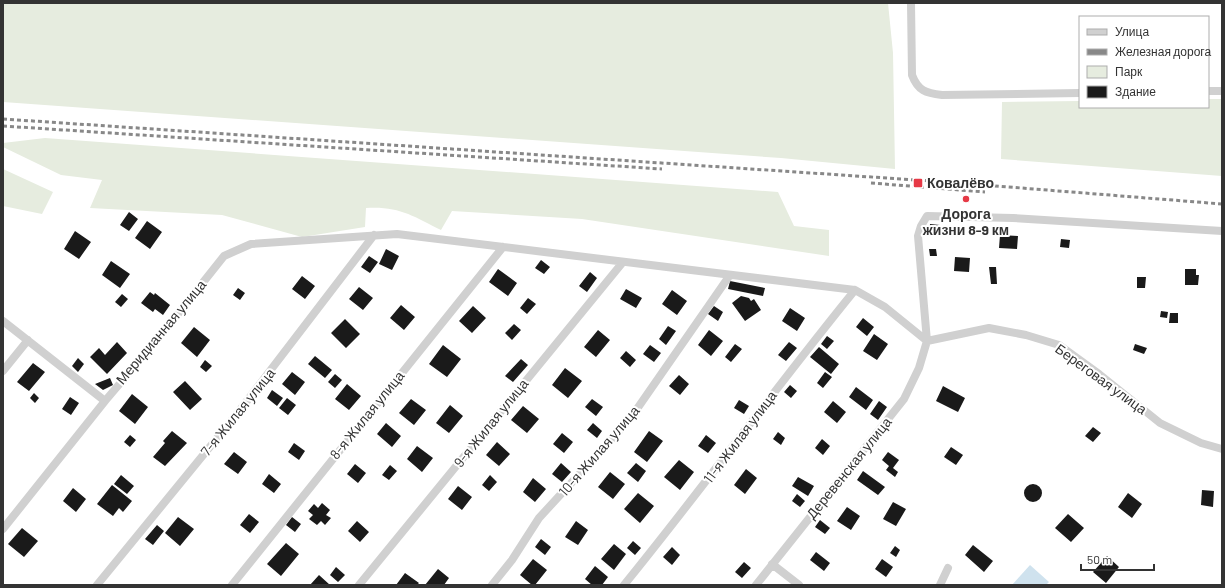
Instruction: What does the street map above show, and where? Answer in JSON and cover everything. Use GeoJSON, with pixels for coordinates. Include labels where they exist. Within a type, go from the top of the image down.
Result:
{"type":"FeatureCollection","features":[{"type":"Feature","properties":{"kind":"street"},"geometry":{"type":"LineString","coordinates":[[911,3],[912,75],[916,84],[922,91],[942,95],[1079,93]]}},
{"type":"Feature","properties":{"kind":"street"},"geometry":{"type":"LineString","coordinates":[[1209,91],[1222,90]]}},
{"type":"Feature","properties":{"kind":"street","name":"Деревенская улица"},"geometry":{"type":"LineString","coordinates":[[756,585],[904,399],[919,368],[926,341],[918,236],[921,226],[927,216],[1013,218],[1222,231]]}},
{"type":"Feature","properties":{"kind":"street","name":"Меридианная улица"},"geometry":{"type":"LineString","coordinates":[[3,529],[105,401],[162,334],[224,256],[251,244],[397,234],[855,290]]}},
{"type":"Feature","properties":{"kind":"street","name":"7-я Жилая улица"},"geometry":{"type":"LineString","coordinates":[[97,585],[240,410],[374,235]]}},
{"type":"Feature","properties":{"kind":"street","name":"8-я Жилая улица"},"geometry":{"type":"LineString","coordinates":[[232,585],[503,247]]}},
{"type":"Feature","properties":{"kind":"street","name":"9-я Жилая улица"},"geometry":{"type":"LineString","coordinates":[[359,585],[623,262]]}},
{"type":"Feature","properties":{"kind":"street","name":"10-я Жилая улица"},"geometry":{"type":"LineString","coordinates":[[492,585],[512,560],[539,518],[630,419],[730,275]]}},
{"type":"Feature","properties":{"kind":"street"},"geometry":{"type":"LineString","coordinates":[[855,290],[885,307],[926,341]]}},
{"type":"Feature","properties":{"kind":"street","name":"11-я Жилая улица"},"geometry":{"type":"LineString","coordinates":[[624,585],[732,448],[792,368],[855,290]]}},
{"type":"Feature","properties":{"kind":"street"},"geometry":{"type":"LineString","coordinates":[[3,321],[105,401]]}},
{"type":"Feature","properties":{"kind":"street","name":"Береговая улица"},"geometry":{"type":"LineString","coordinates":[[926,341],[989,328],[1026,335],[1059,345],[1099,374],[1160,423],[1201,443],[1222,449]]}},
{"type":"Feature","properties":{"kind":"street"},"geometry":{"type":"LineString","coordinates":[[3,371],[28,340]]}},
{"type":"Feature","properties":{"kind":"street"},"geometry":{"type":"LineString","coordinates":[[772,564],[799,585]]}},
{"type":"Feature","properties":{"kind":"street"},"geometry":{"type":"LineString","coordinates":[[940,585],[948,568]]}},
{"type":"Feature","properties":{"kind":"green space"},"geometry":{"type":"Polygon","coordinates":[[[3,3],[888,3],[893,53],[895,169],[781,158],[3,102],[3,3]]]}},
{"type":"Feature","properties":{"kind":"green space"},"geometry":{"type":"Polygon","coordinates":[[[1209,99],[1222,99],[1222,176],[1001,159],[1002,102],[1079,101],[1079,108],[1209,108],[1209,99]]]}},
{"type":"Feature","properties":{"kind":"green space"},"geometry":{"type":"Polygon","coordinates":[[[45,138],[778,192],[794,226],[829,230],[829,256],[582,219],[452,211],[441,230],[414,216],[397,210],[366,208],[365,227],[302,237],[222,215],[90,208],[102,180],[61,175],[3,147],[3,143],[45,138]]]}},
{"type":"Feature","properties":{"kind":"green space"},"geometry":{"type":"Polygon","coordinates":[[[3,169],[53,192],[42,214],[3,206],[3,169]]]}},
{"type":"Feature","properties":{"kind":"water"},"geometry":{"type":"Polygon","coordinates":[[[1030,565],[1049,582],[1046,585],[1012,585],[1030,565]]]}},
{"type":"Feature","properties":{"kind":"building"},"geometry":{"type":"Polygon","coordinates":[[[129,212],[138,219],[129,231],[120,225],[129,212]]]}},
{"type":"Feature","properties":{"kind":"building"},"geometry":{"type":"Polygon","coordinates":[[[147,221],[162,232],[150,249],[135,238],[147,221]]]}},
{"type":"Feature","properties":{"kind":"building"},"geometry":{"type":"Polygon","coordinates":[[[930,224],[940,225],[939,235],[929,234],[930,224]]]}},
{"type":"Feature","properties":{"kind":"building"},"geometry":{"type":"Polygon","coordinates":[[[75,231],[91,242],[79,259],[64,249],[75,231]]]}},
{"type":"Feature","properties":{"kind":"building"},"geometry":{"type":"Polygon","coordinates":[[[1000,235],[1018,236],[1017,249],[999,248],[1000,235]]]}},
{"type":"Feature","properties":{"kind":"building"},"geometry":{"type":"Polygon","coordinates":[[[1061,239],[1070,240],[1069,248],[1060,247],[1061,239]]]}},
{"type":"Feature","properties":{"kind":"building"},"geometry":{"type":"Polygon","coordinates":[[[386,249],[399,256],[392,270],[379,264],[386,249]]]}},
{"type":"Feature","properties":{"kind":"building"},"geometry":{"type":"Polygon","coordinates":[[[929,249],[936,249],[937,256],[930,256],[929,249]]]}},
{"type":"Feature","properties":{"kind":"building"},"geometry":{"type":"Polygon","coordinates":[[[369,256],[378,262],[370,273],[361,267],[369,256]]]}},
{"type":"Feature","properties":{"kind":"building"},"geometry":{"type":"Polygon","coordinates":[[[955,257],[970,258],[969,272],[954,271],[955,257]]]}},
{"type":"Feature","properties":{"kind":"building"},"geometry":{"type":"Polygon","coordinates":[[[541,260],[550,267],[544,274],[535,268],[541,260]]]}},
{"type":"Feature","properties":{"kind":"building"},"geometry":{"type":"Polygon","coordinates":[[[111,261],[130,274],[120,288],[102,275],[111,261]]]}},
{"type":"Feature","properties":{"kind":"building"},"geometry":{"type":"Polygon","coordinates":[[[989,267],[996,267],[997,284],[991,284],[989,267]]]}},
{"type":"Feature","properties":{"kind":"building"},"geometry":{"type":"Polygon","coordinates":[[[498,269],[517,283],[508,296],[489,282],[498,269]]]}},
{"type":"Feature","properties":{"kind":"building"},"geometry":{"type":"Polygon","coordinates":[[[1185,269],[1196,269],[1196,275],[1199,275],[1198,285],[1185,285],[1185,269]]]}},
{"type":"Feature","properties":{"kind":"building"},"geometry":{"type":"Polygon","coordinates":[[[590,272],[597,278],[587,292],[579,286],[590,272]]]}},
{"type":"Feature","properties":{"kind":"building"},"geometry":{"type":"Polygon","coordinates":[[[302,276],[315,286],[305,299],[292,289],[302,276]]]}},
{"type":"Feature","properties":{"kind":"building"},"geometry":{"type":"Polygon","coordinates":[[[1137,277],[1146,277],[1145,288],[1137,288],[1137,277]]]}},
{"type":"Feature","properties":{"kind":"building"},"geometry":{"type":"Polygon","coordinates":[[[730,281],[765,288],[763,296],[728,289],[730,281]]]}},
{"type":"Feature","properties":{"kind":"building"},"geometry":{"type":"Polygon","coordinates":[[[359,287],[373,298],[363,310],[349,299],[359,287]]]}},
{"type":"Feature","properties":{"kind":"building"},"geometry":{"type":"Polygon","coordinates":[[[238,288],[245,293],[240,300],[233,295],[238,288]]]}},
{"type":"Feature","properties":{"kind":"building"},"geometry":{"type":"Polygon","coordinates":[[[626,289],[642,298],[636,308],[620,299],[626,289]]]}},
{"type":"Feature","properties":{"kind":"building"},"geometry":{"type":"Polygon","coordinates":[[[672,290],[687,301],[677,315],[662,304],[672,290]]]}},
{"type":"Feature","properties":{"kind":"building"},"geometry":{"type":"Polygon","coordinates":[[[150,292],[154,295],[155,293],[170,305],[163,315],[155,309],[153,312],[141,303],[150,292]]]}},
{"type":"Feature","properties":{"kind":"building"},"geometry":{"type":"Polygon","coordinates":[[[122,294],[128,299],[121,307],[115,302],[122,294]]]}},
{"type":"Feature","properties":{"kind":"building"},"geometry":{"type":"Polygon","coordinates":[[[741,296],[749,298],[751,301],[754,299],[761,310],[745,321],[732,303],[741,296]]]}},
{"type":"Feature","properties":{"kind":"building"},"geometry":{"type":"Polygon","coordinates":[[[528,298],[536,304],[527,314],[520,308],[528,298]]]}},
{"type":"Feature","properties":{"kind":"building"},"geometry":{"type":"Polygon","coordinates":[[[401,305],[415,317],[404,330],[390,318],[401,305]]]}},
{"type":"Feature","properties":{"kind":"building"},"geometry":{"type":"Polygon","coordinates":[[[473,306],[486,318],[472,333],[459,321],[473,306]]]}},
{"type":"Feature","properties":{"kind":"building"},"geometry":{"type":"Polygon","coordinates":[[[714,306],[723,312],[718,321],[708,314],[714,306]]]}},
{"type":"Feature","properties":{"kind":"building"},"geometry":{"type":"Polygon","coordinates":[[[790,308],[805,318],[797,331],[782,321],[790,308]]]}},
{"type":"Feature","properties":{"kind":"building"},"geometry":{"type":"Polygon","coordinates":[[[1161,311],[1168,312],[1167,318],[1160,317],[1161,311]]]}},
{"type":"Feature","properties":{"kind":"building"},"geometry":{"type":"Polygon","coordinates":[[[1170,313],[1178,313],[1178,323],[1169,323],[1170,313]]]}},
{"type":"Feature","properties":{"kind":"building"},"geometry":{"type":"Polygon","coordinates":[[[863,318],[874,327],[867,336],[856,327],[863,318]]]}},
{"type":"Feature","properties":{"kind":"building"},"geometry":{"type":"Polygon","coordinates":[[[345,319],[360,334],[346,348],[331,333],[345,319]]]}},
{"type":"Feature","properties":{"kind":"building"},"geometry":{"type":"Polygon","coordinates":[[[514,324],[521,330],[512,340],[505,333],[514,324]]]}},
{"type":"Feature","properties":{"kind":"building"},"geometry":{"type":"Polygon","coordinates":[[[668,326],[676,331],[666,345],[659,339],[668,326]]]}},
{"type":"Feature","properties":{"kind":"building"},"geometry":{"type":"Polygon","coordinates":[[[194,327],[210,340],[197,357],[181,343],[194,327]]]}},
{"type":"Feature","properties":{"kind":"building"},"geometry":{"type":"Polygon","coordinates":[[[598,330],[610,340],[596,357],[584,347],[598,330]]]}},
{"type":"Feature","properties":{"kind":"building"},"geometry":{"type":"Polygon","coordinates":[[[709,330],[723,341],[711,356],[698,345],[709,330]]]}},
{"type":"Feature","properties":{"kind":"building"},"geometry":{"type":"Polygon","coordinates":[[[874,334],[888,344],[877,360],[863,351],[874,334]]]}},
{"type":"Feature","properties":{"kind":"building"},"geometry":{"type":"Polygon","coordinates":[[[827,336],[834,341],[827,349],[821,344],[827,336]]]}},
{"type":"Feature","properties":{"kind":"building"},"geometry":{"type":"Polygon","coordinates":[[[117,342],[127,353],[107,374],[90,357],[99,348],[105,355],[117,342]]]}},
{"type":"Feature","properties":{"kind":"building"},"geometry":{"type":"Polygon","coordinates":[[[789,342],[797,348],[786,361],[778,355],[789,342]]]}},
{"type":"Feature","properties":{"kind":"building"},"geometry":{"type":"Polygon","coordinates":[[[735,344],[742,349],[731,362],[725,357],[735,344]]]}},
{"type":"Feature","properties":{"kind":"building"},"geometry":{"type":"Polygon","coordinates":[[[1135,344],[1147,348],[1144,354],[1133,350],[1135,344]]]}},
{"type":"Feature","properties":{"kind":"building"},"geometry":{"type":"Polygon","coordinates":[[[443,345],[461,359],[447,377],[429,364],[443,345]]]}},
{"type":"Feature","properties":{"kind":"building"},"geometry":{"type":"Polygon","coordinates":[[[650,345],[661,353],[654,362],[643,354],[650,345]]]}},
{"type":"Feature","properties":{"kind":"building"},"geometry":{"type":"Polygon","coordinates":[[[819,347],[839,364],[831,374],[810,357],[819,347]]]}},
{"type":"Feature","properties":{"kind":"building"},"geometry":{"type":"Polygon","coordinates":[[[626,351],[636,360],[630,367],[620,358],[626,351]]]}},
{"type":"Feature","properties":{"kind":"building"},"geometry":{"type":"Polygon","coordinates":[[[315,356],[332,370],[325,378],[308,364],[315,356]]]}},
{"type":"Feature","properties":{"kind":"building"},"geometry":{"type":"Polygon","coordinates":[[[78,358],[84,364],[78,372],[72,366],[78,358]]]}},
{"type":"Feature","properties":{"kind":"building"},"geometry":{"type":"Polygon","coordinates":[[[521,359],[528,365],[513,382],[505,376],[521,359]]]}},
{"type":"Feature","properties":{"kind":"building"},"geometry":{"type":"Polygon","coordinates":[[[205,360],[212,366],[206,372],[200,367],[205,360]]]}},
{"type":"Feature","properties":{"kind":"building"},"geometry":{"type":"Polygon","coordinates":[[[33,363],[45,372],[29,391],[17,382],[33,363]]]}},
{"type":"Feature","properties":{"kind":"building"},"geometry":{"type":"Polygon","coordinates":[[[565,368],[582,381],[568,398],[552,385],[565,368]]]}},
{"type":"Feature","properties":{"kind":"building"},"geometry":{"type":"Polygon","coordinates":[[[292,372],[305,382],[295,395],[282,384],[292,372]]]}},
{"type":"Feature","properties":{"kind":"building"},"geometry":{"type":"Polygon","coordinates":[[[825,372],[832,377],[823,388],[817,383],[825,372]]]}},
{"type":"Feature","properties":{"kind":"building"},"geometry":{"type":"Polygon","coordinates":[[[335,374],[342,380],[335,388],[328,382],[335,374]]]}},
{"type":"Feature","properties":{"kind":"building"},"geometry":{"type":"Polygon","coordinates":[[[679,375],[689,384],[680,395],[669,386],[679,375]]]}},
{"type":"Feature","properties":{"kind":"building"},"geometry":{"type":"Polygon","coordinates":[[[110,378],[113,385],[103,390],[95,384],[110,378]]]}},
{"type":"Feature","properties":{"kind":"building"},"geometry":{"type":"Polygon","coordinates":[[[185,381],[202,399],[190,410],[173,392],[185,381]]]}},
{"type":"Feature","properties":{"kind":"building"},"geometry":{"type":"Polygon","coordinates":[[[347,384],[361,396],[349,410],[335,399],[347,384]]]}},
{"type":"Feature","properties":{"kind":"building"},"geometry":{"type":"Polygon","coordinates":[[[790,385],[797,391],[791,398],[784,392],[790,385]]]}},
{"type":"Feature","properties":{"kind":"building"},"geometry":{"type":"Polygon","coordinates":[[[943,386],[965,398],[958,412],[936,401],[943,386]]]}},
{"type":"Feature","properties":{"kind":"building"},"geometry":{"type":"Polygon","coordinates":[[[856,387],[873,400],[866,410],[849,397],[856,387]]]}},
{"type":"Feature","properties":{"kind":"building"},"geometry":{"type":"Polygon","coordinates":[[[272,390],[283,398],[277,406],[267,398],[272,390]]]}},
{"type":"Feature","properties":{"kind":"building"},"geometry":{"type":"Polygon","coordinates":[[[34,393],[39,398],[35,403],[30,398],[34,393]]]}},
{"type":"Feature","properties":{"kind":"building"},"geometry":{"type":"Polygon","coordinates":[[[132,394],[148,407],[135,424],[119,411],[132,394]]]}},
{"type":"Feature","properties":{"kind":"building"},"geometry":{"type":"Polygon","coordinates":[[[70,397],[79,403],[71,415],[62,409],[70,397]]]}},
{"type":"Feature","properties":{"kind":"building"},"geometry":{"type":"Polygon","coordinates":[[[287,398],[296,405],[288,415],[279,408],[287,398]]]}},
{"type":"Feature","properties":{"kind":"building"},"geometry":{"type":"Polygon","coordinates":[[[411,399],[426,410],[414,425],[399,413],[411,399]]]}},
{"type":"Feature","properties":{"kind":"building"},"geometry":{"type":"Polygon","coordinates":[[[592,399],[603,407],[596,416],[585,407],[592,399]]]}},
{"type":"Feature","properties":{"kind":"building"},"geometry":{"type":"Polygon","coordinates":[[[739,400],[749,406],[744,414],[734,408],[739,400]]]}},
{"type":"Feature","properties":{"kind":"building"},"geometry":{"type":"Polygon","coordinates":[[[833,401],[846,412],[837,423],[824,412],[833,401]]]}},
{"type":"Feature","properties":{"kind":"building"},"geometry":{"type":"Polygon","coordinates":[[[879,401],[887,407],[878,420],[870,414],[879,401]]]}},
{"type":"Feature","properties":{"kind":"building"},"geometry":{"type":"Polygon","coordinates":[[[450,405],[463,416],[449,433],[436,423],[450,405]]]}},
{"type":"Feature","properties":{"kind":"building"},"geometry":{"type":"Polygon","coordinates":[[[523,406],[539,419],[527,433],[511,420],[523,406]]]}},
{"type":"Feature","properties":{"kind":"building"},"geometry":{"type":"Polygon","coordinates":[[[386,423],[401,436],[392,447],[377,434],[386,423]]]}},
{"type":"Feature","properties":{"kind":"building"},"geometry":{"type":"Polygon","coordinates":[[[593,423],[602,431],[597,438],[587,430],[593,423]]]}},
{"type":"Feature","properties":{"kind":"building"},"geometry":{"type":"Polygon","coordinates":[[[1093,427],[1101,433],[1093,442],[1085,436],[1093,427]]]}},
{"type":"Feature","properties":{"kind":"building"},"geometry":{"type":"Polygon","coordinates":[[[172,431],[187,443],[165,466],[153,457],[165,443],[163,441],[172,431]]]}},
{"type":"Feature","properties":{"kind":"building"},"geometry":{"type":"Polygon","coordinates":[[[649,431],[663,441],[647,462],[634,452],[649,431]]]}},
{"type":"Feature","properties":{"kind":"building"},"geometry":{"type":"Polygon","coordinates":[[[778,432],[785,438],[781,445],[773,439],[778,432]]]}},
{"type":"Feature","properties":{"kind":"building"},"geometry":{"type":"Polygon","coordinates":[[[562,433],[573,442],[564,453],[553,444],[562,433]]]}},
{"type":"Feature","properties":{"kind":"building"},"geometry":{"type":"Polygon","coordinates":[[[130,435],[136,440],[130,447],[124,442],[130,435]]]}},
{"type":"Feature","properties":{"kind":"building"},"geometry":{"type":"Polygon","coordinates":[[[706,435],[716,443],[708,453],[698,446],[706,435]]]}},
{"type":"Feature","properties":{"kind":"building"},"geometry":{"type":"Polygon","coordinates":[[[822,439],[830,446],[823,455],[815,448],[822,439]]]}},
{"type":"Feature","properties":{"kind":"building"},"geometry":{"type":"Polygon","coordinates":[[[497,442],[510,454],[499,466],[486,455],[497,442]]]}},
{"type":"Feature","properties":{"kind":"building"},"geometry":{"type":"Polygon","coordinates":[[[294,443],[305,451],[299,460],[288,452],[294,443]]]}},
{"type":"Feature","properties":{"kind":"building"},"geometry":{"type":"Polygon","coordinates":[[[417,446],[433,458],[422,472],[407,459],[417,446]]]}},
{"type":"Feature","properties":{"kind":"building"},"geometry":{"type":"Polygon","coordinates":[[[951,447],[963,455],[956,465],[944,457],[951,447]]]}},
{"type":"Feature","properties":{"kind":"building"},"geometry":{"type":"Polygon","coordinates":[[[234,452],[247,462],[238,474],[224,464],[234,452]]]}},
{"type":"Feature","properties":{"kind":"building"},"geometry":{"type":"Polygon","coordinates":[[[888,452],[899,460],[893,468],[898,472],[895,477],[886,470],[889,466],[882,460],[888,452]]]}},
{"type":"Feature","properties":{"kind":"building"},"geometry":{"type":"Polygon","coordinates":[[[679,460],[694,472],[680,490],[664,477],[679,460]]]}},
{"type":"Feature","properties":{"kind":"building"},"geometry":{"type":"Polygon","coordinates":[[[561,463],[571,472],[562,482],[552,474],[561,463]]]}},
{"type":"Feature","properties":{"kind":"building"},"geometry":{"type":"Polygon","coordinates":[[[636,463],[646,471],[638,482],[627,473],[636,463]]]}},
{"type":"Feature","properties":{"kind":"building"},"geometry":{"type":"Polygon","coordinates":[[[355,464],[366,473],[358,483],[347,474],[355,464]]]}},
{"type":"Feature","properties":{"kind":"building"},"geometry":{"type":"Polygon","coordinates":[[[390,465],[397,471],[389,480],[382,475],[390,465]]]}},
{"type":"Feature","properties":{"kind":"building"},"geometry":{"type":"Polygon","coordinates":[[[746,469],[757,478],[745,494],[734,485],[746,469]]]}},
{"type":"Feature","properties":{"kind":"building"},"geometry":{"type":"Polygon","coordinates":[[[863,471],[885,487],[878,495],[857,480],[863,471]]]}},
{"type":"Feature","properties":{"kind":"building"},"geometry":{"type":"Polygon","coordinates":[[[610,472],[625,484],[613,499],[598,487],[610,472]]]}},
{"type":"Feature","properties":{"kind":"building"},"geometry":{"type":"Polygon","coordinates":[[[269,474],[281,484],[274,493],[262,484],[269,474]]]}},
{"type":"Feature","properties":{"kind":"building"},"geometry":{"type":"Polygon","coordinates":[[[121,475],[134,486],[127,494],[114,484],[121,475]]]}},
{"type":"Feature","properties":{"kind":"building"},"geometry":{"type":"Polygon","coordinates":[[[490,475],[497,482],[489,491],[482,485],[490,475]]]}},
{"type":"Feature","properties":{"kind":"building"},"geometry":{"type":"Polygon","coordinates":[[[798,477],[814,486],[808,496],[792,486],[798,477]]]}},
{"type":"Feature","properties":{"kind":"building"},"geometry":{"type":"Polygon","coordinates":[[[533,478],[546,489],[535,502],[523,492],[533,478]]]}},
{"type":"Feature","properties":{"kind":"building"},"geometry":{"type":"Polygon","coordinates":[[[1029,484],[1037,484],[1042,489],[1040,500],[1037,502],[1029,502],[1024,497],[1024,489],[1029,484]]]}},
{"type":"Feature","properties":{"kind":"building"},"geometry":{"type":"Polygon","coordinates":[[[112,485],[132,501],[123,512],[119,508],[113,516],[97,504],[112,485]]]}},
{"type":"Feature","properties":{"kind":"building"},"geometry":{"type":"Polygon","coordinates":[[[458,486],[472,497],[462,510],[448,499],[458,486]]]}},
{"type":"Feature","properties":{"kind":"building"},"geometry":{"type":"Polygon","coordinates":[[[73,488],[86,499],[76,512],[63,501],[73,488]]]}},
{"type":"Feature","properties":{"kind":"building"},"geometry":{"type":"Polygon","coordinates":[[[1202,490],[1214,491],[1213,507],[1201,505],[1202,490]]]}},
{"type":"Feature","properties":{"kind":"building"},"geometry":{"type":"Polygon","coordinates":[[[638,493],[654,506],[640,523],[624,509],[638,493]]]}},
{"type":"Feature","properties":{"kind":"building"},"geometry":{"type":"Polygon","coordinates":[[[1128,493],[1142,504],[1132,518],[1118,507],[1128,493]]]}},
{"type":"Feature","properties":{"kind":"building"},"geometry":{"type":"Polygon","coordinates":[[[797,494],[805,501],[800,507],[792,501],[797,494]]]}},
{"type":"Feature","properties":{"kind":"building"},"geometry":{"type":"Polygon","coordinates":[[[893,502],[906,509],[896,526],[883,519],[893,502]]]}},
{"type":"Feature","properties":{"kind":"building"},"geometry":{"type":"Polygon","coordinates":[[[322,503],[330,510],[326,515],[331,518],[325,525],[321,521],[317,525],[309,519],[313,515],[308,511],[314,504],[318,508],[322,503]]]}},
{"type":"Feature","properties":{"kind":"building"},"geometry":{"type":"Polygon","coordinates":[[[847,507],[860,516],[851,530],[837,521],[847,507]]]}},
{"type":"Feature","properties":{"kind":"building"},"geometry":{"type":"Polygon","coordinates":[[[249,514],[259,522],[250,533],[240,525],[249,514]]]}},
{"type":"Feature","properties":{"kind":"building"},"geometry":{"type":"Polygon","coordinates":[[[1068,514],[1084,528],[1071,542],[1055,528],[1068,514]]]}},
{"type":"Feature","properties":{"kind":"building"},"geometry":{"type":"Polygon","coordinates":[[[178,517],[194,529],[180,546],[165,533],[178,517]]]}},
{"type":"Feature","properties":{"kind":"building"},"geometry":{"type":"Polygon","coordinates":[[[292,517],[301,524],[295,532],[286,525],[292,517]]]}},
{"type":"Feature","properties":{"kind":"building"},"geometry":{"type":"Polygon","coordinates":[[[820,520],[830,528],[825,534],[815,527],[820,520]]]}},
{"type":"Feature","properties":{"kind":"building"},"geometry":{"type":"Polygon","coordinates":[[[357,521],[369,532],[360,542],[348,531],[357,521]]]}},
{"type":"Feature","properties":{"kind":"building"},"geometry":{"type":"Polygon","coordinates":[[[576,521],[588,530],[578,545],[565,537],[576,521]]]}},
{"type":"Feature","properties":{"kind":"building"},"geometry":{"type":"Polygon","coordinates":[[[157,525],[164,531],[153,545],[145,539],[157,525]]]}},
{"type":"Feature","properties":{"kind":"building"},"geometry":{"type":"Polygon","coordinates":[[[22,528],[38,541],[24,557],[8,544],[22,528]]]}},
{"type":"Feature","properties":{"kind":"building"},"geometry":{"type":"Polygon","coordinates":[[[541,539],[551,547],[545,555],[535,547],[541,539]]]}},
{"type":"Feature","properties":{"kind":"building"},"geometry":{"type":"Polygon","coordinates":[[[633,541],[641,548],[635,555],[627,548],[633,541]]]}},
{"type":"Feature","properties":{"kind":"building"},"geometry":{"type":"Polygon","coordinates":[[[286,543],[299,554],[281,576],[267,564],[286,543]]]}},
{"type":"Feature","properties":{"kind":"building"},"geometry":{"type":"Polygon","coordinates":[[[614,544],[626,554],[614,570],[601,559],[614,544]]]}},
{"type":"Feature","properties":{"kind":"building"},"geometry":{"type":"Polygon","coordinates":[[[973,545],[993,561],[984,572],[965,555],[973,545]]]}},
{"type":"Feature","properties":{"kind":"building"},"geometry":{"type":"Polygon","coordinates":[[[895,546],[900,550],[896,557],[890,553],[895,546]]]}},
{"type":"Feature","properties":{"kind":"building"},"geometry":{"type":"Polygon","coordinates":[[[672,547],[680,555],[672,565],[663,557],[672,547]]]}},
{"type":"Feature","properties":{"kind":"building"},"geometry":{"type":"Polygon","coordinates":[[[816,552],[830,563],[824,571],[810,560],[816,552]]]}},
{"type":"Feature","properties":{"kind":"building"},"geometry":{"type":"Polygon","coordinates":[[[1107,556],[1119,567],[1106,583],[1093,572],[1107,556]]]}},
{"type":"Feature","properties":{"kind":"building"},"geometry":{"type":"Polygon","coordinates":[[[533,559],[547,570],[535,585],[532,585],[520,575],[533,559]]]}},
{"type":"Feature","properties":{"kind":"building"},"geometry":{"type":"Polygon","coordinates":[[[882,559],[893,567],[886,577],[875,569],[882,559]]]}},
{"type":"Feature","properties":{"kind":"building"},"geometry":{"type":"Polygon","coordinates":[[[744,562],[751,568],[742,578],[735,572],[744,562]]]}},
{"type":"Feature","properties":{"kind":"building"},"geometry":{"type":"Polygon","coordinates":[[[595,566],[608,577],[602,585],[592,585],[585,579],[595,566]]]}},
{"type":"Feature","properties":{"kind":"building"},"geometry":{"type":"Polygon","coordinates":[[[336,567],[345,575],[338,582],[330,575],[336,567]]]}},
{"type":"Feature","properties":{"kind":"building"},"geometry":{"type":"Polygon","coordinates":[[[438,569],[449,578],[444,585],[425,585],[438,569]]]}},
{"type":"Feature","properties":{"kind":"building"},"geometry":{"type":"Polygon","coordinates":[[[405,573],[419,583],[417,585],[396,585],[405,573]]]}},
{"type":"Feature","properties":{"kind":"building"},"geometry":{"type":"Polygon","coordinates":[[[319,575],[330,585],[310,585],[319,575]]]}},
{"type":"Feature","properties":{"kind":"railway"},"geometry":{"type":"LineString","coordinates":[[3,119],[946,182],[1222,204]]}},
{"type":"Feature","properties":{"kind":"railway"},"geometry":{"type":"LineString","coordinates":[[3,126],[662,169]]}},
{"type":"Feature","properties":{"kind":"railway"},"geometry":{"type":"LineString","coordinates":[[871,183],[985,192]]}},
{"type":"Feature","properties":{"kind":"place","name":"Ковалёво"},"geometry":{"type":"Point","coordinates":[918,183]}},
{"type":"Feature","properties":{"kind":"place","name":"Дорога жизни 8-9 км"},"geometry":{"type":"Point","coordinates":[966,199]}}]}
